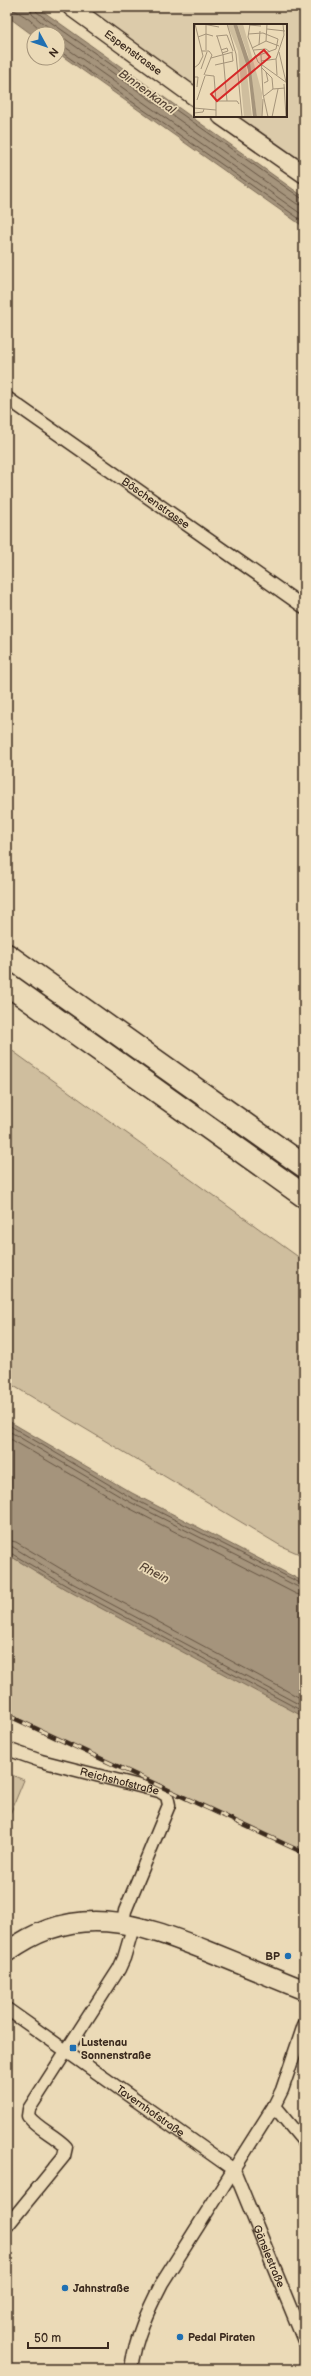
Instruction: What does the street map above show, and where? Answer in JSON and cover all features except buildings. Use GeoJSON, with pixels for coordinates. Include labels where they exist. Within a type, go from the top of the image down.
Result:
{"type":"FeatureCollection","features":[{"type":"Feature","properties":{"kind":"highway"},"geometry":{"type":"LineString","coordinates":[[7,955],[304,1166]]}},
{"type":"Feature","properties":{"kind":"highway"},"geometry":{"type":"LineString","coordinates":[[7,984],[304,1196]]}},
{"type":"Feature","properties":{"kind":"main road"},"geometry":{"type":"LineString","coordinates":[[7,1952],[39,1933],[56,1927],[78,1922],[104,1920],[128,1923],[169,1935],[304,1990]]}},
{"type":"Feature","properties":{"kind":"street","name":"Espenstrasse"},"geometry":{"type":"LineString","coordinates":[[71,7],[194,97]]}},
{"type":"Feature","properties":{"kind":"street"},"geometry":{"type":"LineString","coordinates":[[222,117],[304,174]]}},
{"type":"Feature","properties":{"kind":"street","name":"Böschenstrasse"},"geometry":{"type":"LineString","coordinates":[[7,398],[304,607]]}},
{"type":"Feature","properties":{"kind":"street","name":"Reichshofstraße"},"geometry":{"type":"LineString","coordinates":[[10,1750],[41,1761],[159,1791],[167,1796],[169,1805],[125,1911],[128,1923]]}},
{"type":"Feature","properties":{"kind":"street"},"geometry":{"type":"LineString","coordinates":[[7,2226],[64,2156],[66,2147],[60,2141],[32,2122],[28,2116],[29,2109],[119,1969],[124,1958],[128,1923]]}},
{"type":"Feature","properties":{"kind":"street","name":"Tavernhofstraße"},"geometry":{"type":"LineString","coordinates":[[7,2009],[234,2170]]}},
{"type":"Feature","properties":{"kind":"street"},"geometry":{"type":"LineString","coordinates":[[131,2369],[138,2337],[162,2283],[274,2106],[282,2090],[304,2025]]}},
{"type":"Feature","properties":{"kind":"street"},"geometry":{"type":"LineString","coordinates":[[274,2106],[304,2142]]}},
{"type":"Feature","properties":{"kind":"street","name":"Gänslestraße"},"geometry":{"type":"LineString","coordinates":[[234,2170],[304,2341]]}},
{"type":"Feature","properties":{"kind":"shaded area"},"geometry":{"type":"Polygon","coordinates":[[[87,7],[304,7],[304,163],[240,117],[287,117],[287,24],[194,24],[194,84],[87,7]]]}},
{"type":"Feature","properties":{"kind":"shaded area"},"geometry":{"type":"Polygon","coordinates":[[[7,1047],[304,1261],[304,1556],[281,1546],[7,1382],[7,1047]]]}},
{"type":"Feature","properties":{"kind":"shaded area"},"geometry":{"type":"Polygon","coordinates":[[[7,1554],[117,1616],[191,1655],[304,1711],[304,1853],[7,1714],[7,1554]]]}},
{"type":"Feature","properties":{"kind":"shaded area"},"geometry":{"type":"Polygon","coordinates":[[[7,1773],[24,1780],[10,1814],[7,1813],[7,1773]]]}},
{"type":"Feature","properties":{"kind":"water"},"geometry":{"type":"Polygon","coordinates":[[[7,7],[37,7],[64,26],[26,26],[26,30],[7,16],[7,7]]]}},
{"type":"Feature","properties":{"kind":"water","name":"Binnenkanal"},"geometry":{"type":"Polygon","coordinates":[[[66,28],[304,197],[304,227],[66,59],[66,28]]]}},
{"type":"Feature","properties":{"kind":"water","name":"Rhein"},"geometry":{"type":"Polygon","coordinates":[[[7,1420],[132,1493],[304,1582],[304,1717],[65,1589],[7,1554],[7,1420]]]}},
{"type":"Feature","properties":{"kind":"railway"},"geometry":{"type":"LineString","coordinates":[[7,1715],[304,1853]]}},
{"type":"Feature","properties":{"kind":"place","name":"BP"},"geometry":{"type":"Point","coordinates":[288,1956]}},
{"type":"Feature","properties":{"kind":"place","name":"Lustenau Sonnenstraße"},"geometry":{"type":"Point","coordinates":[73,2048]}},
{"type":"Feature","properties":{"kind":"place","name":"Jahnstraße"},"geometry":{"type":"Point","coordinates":[65,2288]}},
{"type":"Feature","properties":{"kind":"place","name":"Pedal Piraten"},"geometry":{"type":"Point","coordinates":[180,2337]}}]}
